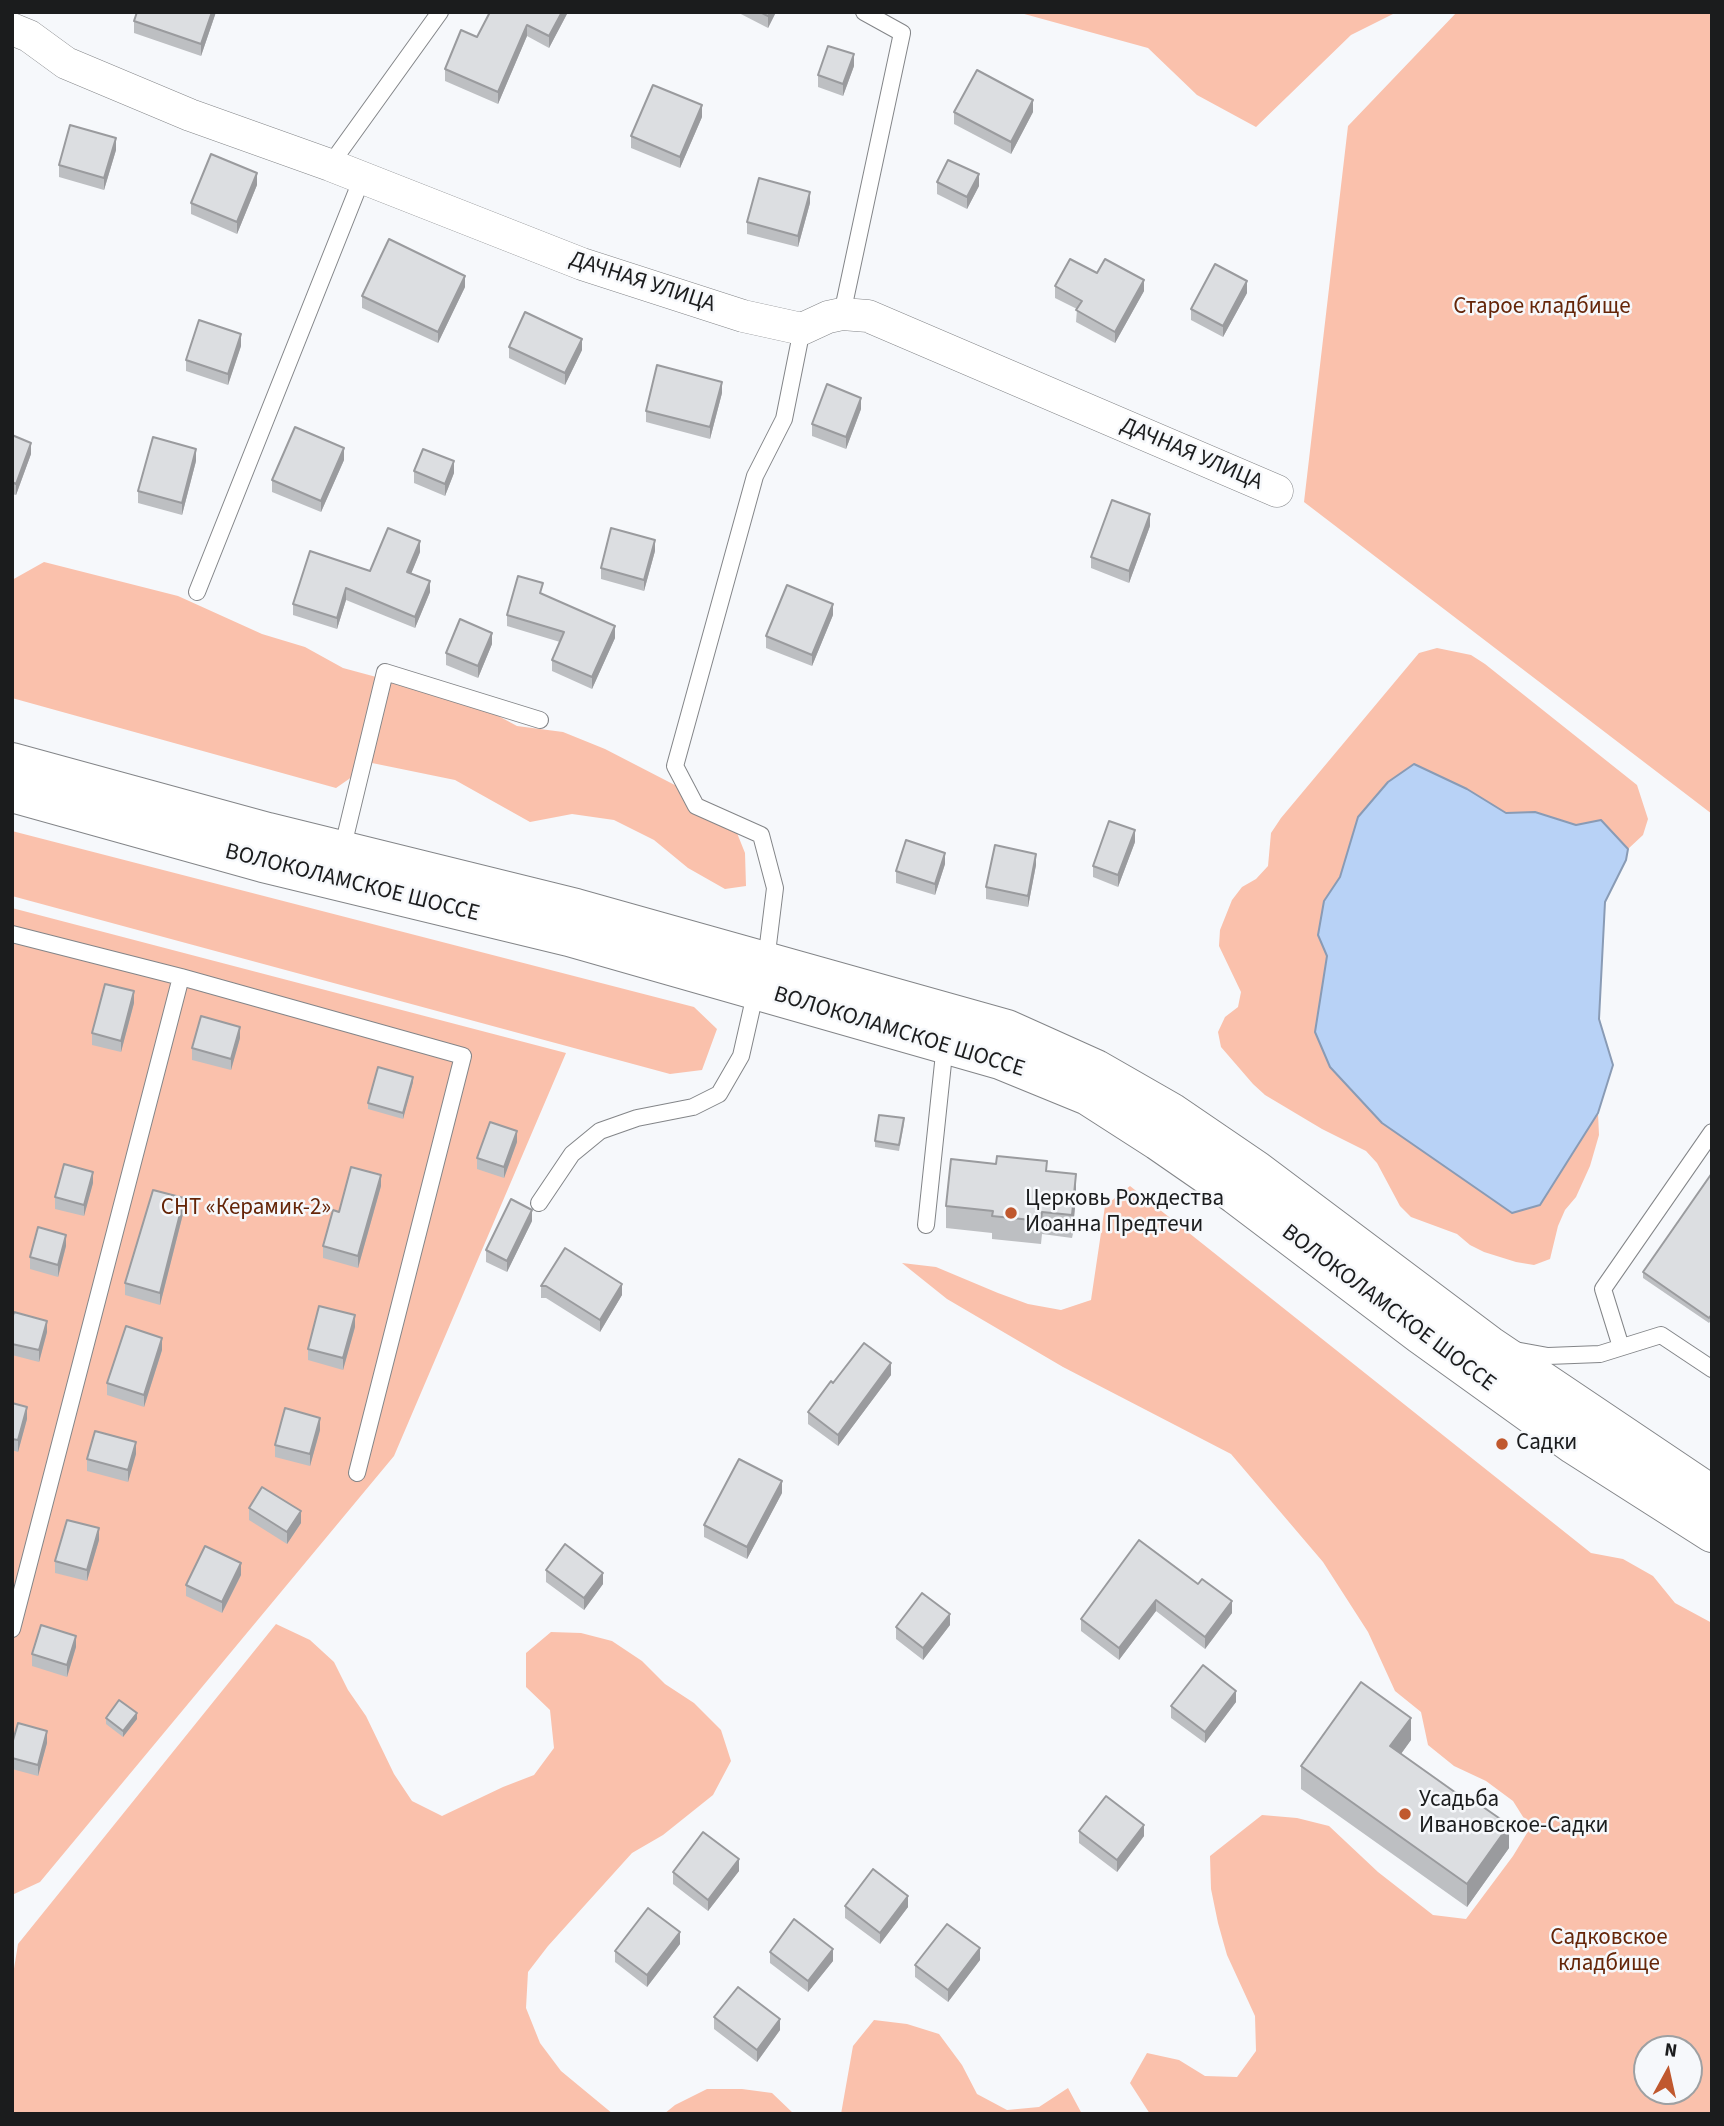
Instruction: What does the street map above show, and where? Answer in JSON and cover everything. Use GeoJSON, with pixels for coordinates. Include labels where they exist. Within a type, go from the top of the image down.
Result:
{"type":"FeatureCollection","features":[{"type":"Feature","properties":{"kind":"main road","name":"ВОЛОКОЛАМСКОЕ ШОССЕ"},"geometry":{"type":"LineString","coordinates":[[12,762],[342,850],[576,908],[945,1044],[1000,1060],[1088,1097],[1236,1195],[1421,1335],[1574,1445],[1712,1533]]}},
{"type":"Feature","properties":{"kind":"main road","name":"ВОЛОКОЛАМСКОЕ ШОССЕ"},"geometry":{"type":"LineString","coordinates":[[12,793],[263,863],[569,937],[1007,1029],[1096,1069],[1171,1112],[1256,1170],[1489,1345],[1712,1495]]}},
{"type":"Feature","properties":{"kind":"street","name":"ДАЧНАЯ УЛИЦА"},"geometry":{"type":"LineString","coordinates":[[12,29],[29,36],[66,63],[190,115],[330,164],[582,264],[743,316],[802,329],[828,317],[842,314],[868,316],[1277,491]]}},
{"type":"Feature","properties":{"kind":"lane"},"geometry":{"type":"LineString","coordinates":[[330,164],[440,12]]}},
{"type":"Feature","properties":{"kind":"lane"},"geometry":{"type":"LineString","coordinates":[[842,314],[902,33],[864,12]]}},
{"type":"Feature","properties":{"kind":"lane"},"geometry":{"type":"LineString","coordinates":[[197,592],[362,178]]}},
{"type":"Feature","properties":{"kind":"lane"},"geometry":{"type":"LineString","coordinates":[[539,1202],[572,1154],[600,1131],[637,1118],[693,1107],[719,1094],[741,1056],[761,976],[775,888],[761,835],[696,806],[675,766],[755,476],[784,419],[802,329]]}},
{"type":"Feature","properties":{"kind":"lane"},"geometry":{"type":"LineString","coordinates":[[342,850],[385,672],[540,720]]}},
{"type":"Feature","properties":{"kind":"lane"},"geometry":{"type":"LineString","coordinates":[[12,934],[181,977],[463,1056],[357,1473]]}},
{"type":"Feature","properties":{"kind":"lane"},"geometry":{"type":"LineString","coordinates":[[12,1629],[181,977]]}},
{"type":"Feature","properties":{"kind":"lane"},"geometry":{"type":"LineString","coordinates":[[926,1225],[945,1044]]}},
{"type":"Feature","properties":{"kind":"lane"},"geometry":{"type":"LineString","coordinates":[[1621,1347],[1603,1289],[1712,1132]]}},
{"type":"Feature","properties":{"kind":"lane"},"geometry":{"type":"LineString","coordinates":[[1489,1345],[1548,1356],[1600,1354],[1661,1335],[1712,1369]]}},
{"type":"Feature","properties":{"kind":"green space"},"geometry":{"type":"Polygon","coordinates":[[[1017,12],[1397,12],[1351,35],[1256,127],[1197,95],[1148,48],[1017,12]]]}},
{"type":"Feature","properties":{"kind":"green space","name":"Старое кладбище"},"geometry":{"type":"Polygon","coordinates":[[[1457,12],[1712,12],[1712,814],[1304,502],[1348,126],[1457,12]]]}},
{"type":"Feature","properties":{"kind":"green space"},"geometry":{"type":"Polygon","coordinates":[[[44,562],[178,596],[262,634],[305,647],[343,668],[476,704],[517,726],[563,732],[605,749],[729,813],[745,853],[746,886],[725,889],[688,868],[654,840],[614,820],[572,814],[530,822],[455,780],[372,763],[336,788],[12,698],[12,580],[44,562]]]}},
{"type":"Feature","properties":{"kind":"green space"},"geometry":{"type":"Polygon","coordinates":[[[1437,648],[1471,655],[1485,664],[1637,785],[1648,819],[1643,835],[1628,849],[1601,820],[1576,825],[1535,812],[1506,813],[1467,789],[1358,817],[1340,877],[1324,901],[1318,935],[1327,956],[1323,990],[1490,1197],[1513,1213],[1540,1205],[1598,1113],[1599,1135],[1590,1166],[1576,1197],[1565,1210],[1558,1226],[1550,1259],[1534,1265],[1484,1252],[1457,1234],[1411,1217],[1400,1206],[1377,1163],[1366,1151],[1265,1095],[1221,1047],[1218,1032],[1225,1017],[1238,1007],[1241,992],[1219,946],[1220,930],[1232,900],[1242,887],[1256,879],[1268,866],[1271,833],[1281,818],[1419,653],[1437,648]]]}},
{"type":"Feature","properties":{"kind":"green space"},"geometry":{"type":"Polygon","coordinates":[[[12,831],[694,1007],[717,1029],[702,1070],[670,1074],[12,896],[12,831]]]}},
{"type":"Feature","properties":{"kind":"green space","name":"СНТ «Керамик-2»"},"geometry":{"type":"Polygon","coordinates":[[[12,908],[566,1053],[394,1456],[40,1882],[12,1895],[12,908]]]}},
{"type":"Feature","properties":{"kind":"green space","name":"Садковское кладбище"},"geometry":{"type":"Polygon","coordinates":[[[1130,1186],[1591,1553],[1623,1559],[1653,1576],[1675,1603],[1712,1623],[1712,2114],[1150,2114],[1130,2083],[1147,2053],[1179,2060],[1205,2076],[1237,2077],[1256,2051],[1255,2016],[1227,1955],[1218,1923],[1211,1889],[1210,1856],[1262,1815],[1297,1818],[1329,1826],[1378,1872],[1433,1915],[1466,1919],[1513,1856],[1530,1828],[1513,1801],[1486,1781],[1454,1766],[1428,1745],[1421,1712],[1395,1691],[1368,1632],[1323,1562],[1231,1454],[1063,1367],[947,1299],[902,1263],[936,1267],[1028,1304],[1061,1310],[1091,1300],[1105,1206],[1130,1186]]]}},
{"type":"Feature","properties":{"kind":"green space"},"geometry":{"type":"Polygon","coordinates":[[[276,1624],[310,1640],[334,1662],[348,1690],[366,1716],[394,1774],[412,1801],[442,1816],[534,1775],[554,1748],[550,1710],[526,1687],[526,1653],[551,1632],[581,1633],[612,1641],[642,1661],[665,1684],[694,1703],[721,1730],[731,1761],[713,1795],[663,1835],[632,1853],[528,1972],[526,2008],[540,2043],[561,2071],[613,2114],[12,2114],[12,1981],[18,1944],[276,1624]]]}},
{"type":"Feature","properties":{"kind":"green space"},"geometry":{"type":"Polygon","coordinates":[[[874,2020],[907,2024],[939,2034],[962,2065],[977,2094],[1007,2110],[1039,2107],[1068,2088],[1082,2114],[841,2114],[853,2046],[874,2020]]]}},
{"type":"Feature","properties":{"kind":"green space"},"geometry":{"type":"Polygon","coordinates":[[[707,2089],[742,2089],[772,2093],[794,2114],[664,2114],[675,2105],[707,2089]]]}},
{"type":"Feature","properties":{"kind":"water"},"geometry":{"type":"Polygon","coordinates":[[[1414,764],[1467,789],[1506,813],[1535,812],[1576,825],[1601,820],[1628,849],[1626,860],[1605,902],[1599,1019],[1613,1065],[1598,1113],[1540,1205],[1512,1213],[1382,1123],[1330,1067],[1315,1032],[1327,956],[1318,935],[1324,901],[1340,877],[1358,817],[1388,782],[1414,764]]]}},
{"type":"Feature","properties":{"kind":"building"},"geometry":{"type":"Polygon","coordinates":[[[137,12],[212,12],[201,44],[134,21],[137,12]]]}},
{"type":"Feature","properties":{"kind":"building"},"geometry":{"type":"Polygon","coordinates":[[[490,12],[562,12],[549,36],[527,25],[498,92],[445,69],[461,30],[477,37],[490,12]]]}},
{"type":"Feature","properties":{"kind":"building"},"geometry":{"type":"Polygon","coordinates":[[[828,46],[854,54],[843,84],[818,75],[828,46]]]}},
{"type":"Feature","properties":{"kind":"building"},"geometry":{"type":"Polygon","coordinates":[[[977,70],[1033,100],[1011,142],[954,112],[977,70]]]}},
{"type":"Feature","properties":{"kind":"building"},"geometry":{"type":"Polygon","coordinates":[[[653,85],[702,105],[680,157],[631,136],[653,85]]]}},
{"type":"Feature","properties":{"kind":"building"},"geometry":{"type":"Polygon","coordinates":[[[70,125],[116,138],[104,178],[59,165],[70,125]]]}},
{"type":"Feature","properties":{"kind":"building"},"geometry":{"type":"Polygon","coordinates":[[[211,154],[257,173],[237,222],[191,203],[211,154]]]}},
{"type":"Feature","properties":{"kind":"building"},"geometry":{"type":"Polygon","coordinates":[[[948,160],[979,174],[967,197],[937,182],[948,160]]]}},
{"type":"Feature","properties":{"kind":"building"},"geometry":{"type":"Polygon","coordinates":[[[759,178],[810,192],[798,236],[747,222],[759,178]]]}},
{"type":"Feature","properties":{"kind":"building"},"geometry":{"type":"Polygon","coordinates":[[[389,239],[465,276],[438,332],[362,296],[389,239]]]}},
{"type":"Feature","properties":{"kind":"building"},"geometry":{"type":"Polygon","coordinates":[[[1070,259],[1097,273],[1105,259],[1144,280],[1115,332],[1076,310],[1082,301],[1055,286],[1070,259]]]}},
{"type":"Feature","properties":{"kind":"building"},"geometry":{"type":"Polygon","coordinates":[[[1215,264],[1247,281],[1223,326],[1191,309],[1215,264]]]}},
{"type":"Feature","properties":{"kind":"building"},"geometry":{"type":"Polygon","coordinates":[[[525,312],[582,339],[565,373],[509,347],[525,312]]]}},
{"type":"Feature","properties":{"kind":"building"},"geometry":{"type":"Polygon","coordinates":[[[199,320],[241,334],[228,374],[186,360],[199,320]]]}},
{"type":"Feature","properties":{"kind":"building"},"geometry":{"type":"Polygon","coordinates":[[[657,365],[722,382],[710,427],[646,411],[657,365]]]}},
{"type":"Feature","properties":{"kind":"building"},"geometry":{"type":"Polygon","coordinates":[[[827,384],[861,398],[846,437],[812,424],[827,384]]]}},
{"type":"Feature","properties":{"kind":"building"},"geometry":{"type":"Polygon","coordinates":[[[295,427],[344,448],[321,501],[272,480],[295,427]]]}},
{"type":"Feature","properties":{"kind":"building"},"geometry":{"type":"Polygon","coordinates":[[[12,435],[31,443],[16,484],[12,482],[12,435]]]}},
{"type":"Feature","properties":{"kind":"building"},"geometry":{"type":"Polygon","coordinates":[[[153,437],[196,449],[182,503],[138,491],[153,437]]]}},
{"type":"Feature","properties":{"kind":"building"},"geometry":{"type":"Polygon","coordinates":[[[423,449],[454,461],[445,484],[414,471],[423,449]]]}},
{"type":"Feature","properties":{"kind":"building"},"geometry":{"type":"Polygon","coordinates":[[[1112,500],[1150,514],[1129,571],[1091,557],[1112,500]]]}},
{"type":"Feature","properties":{"kind":"building"},"geometry":{"type":"Polygon","coordinates":[[[388,528],[420,541],[407,572],[430,581],[415,617],[346,588],[337,618],[293,604],[310,551],[370,571],[388,528]]]}},
{"type":"Feature","properties":{"kind":"building"},"geometry":{"type":"Polygon","coordinates":[[[611,528],[655,540],[644,580],[601,568],[611,528]]]}},
{"type":"Feature","properties":{"kind":"building"},"geometry":{"type":"Polygon","coordinates":[[[518,576],[543,583],[540,593],[615,626],[592,677],[552,660],[564,632],[507,615],[518,576]]]}},
{"type":"Feature","properties":{"kind":"building"},"geometry":{"type":"Polygon","coordinates":[[[787,585],[833,604],[812,655],[766,636],[787,585]]]}},
{"type":"Feature","properties":{"kind":"building"},"geometry":{"type":"Polygon","coordinates":[[[460,619],[492,633],[478,666],[446,653],[460,619]]]}},
{"type":"Feature","properties":{"kind":"building"},"geometry":{"type":"Polygon","coordinates":[[[1109,821],[1135,830],[1118,875],[1093,866],[1109,821]]]}},
{"type":"Feature","properties":{"kind":"building"},"geometry":{"type":"Polygon","coordinates":[[[906,840],[945,853],[935,884],[896,871],[906,840]]]}},
{"type":"Feature","properties":{"kind":"building"},"geometry":{"type":"Polygon","coordinates":[[[995,845],[1036,854],[1028,896],[986,887],[995,845]]]}},
{"type":"Feature","properties":{"kind":"building"},"geometry":{"type":"Polygon","coordinates":[[[105,984],[134,991],[121,1041],[92,1033],[105,984]]]}},
{"type":"Feature","properties":{"kind":"building"},"geometry":{"type":"Polygon","coordinates":[[[201,1016],[240,1027],[231,1059],[192,1048],[201,1016]]]}},
{"type":"Feature","properties":{"kind":"building"},"geometry":{"type":"Polygon","coordinates":[[[378,1067],[413,1077],[403,1113],[368,1103],[378,1067]]]}},
{"type":"Feature","properties":{"kind":"building"},"geometry":{"type":"Polygon","coordinates":[[[879,1115],[904,1118],[899,1145],[875,1141],[879,1115]]]}},
{"type":"Feature","properties":{"kind":"building"},"geometry":{"type":"Polygon","coordinates":[[[490,1122],[517,1131],[504,1167],[477,1158],[490,1122]]]}},
{"type":"Feature","properties":{"kind":"building"},"geometry":{"type":"Polygon","coordinates":[[[997,1156],[1047,1161],[1046,1171],[1076,1174],[1072,1215],[1042,1212],[1041,1221],[992,1216],[993,1211],[946,1206],[951,1159],[996,1164],[997,1156]]]}},
{"type":"Feature","properties":{"kind":"building"},"geometry":{"type":"Polygon","coordinates":[[[64,1164],[93,1172],[84,1205],[55,1197],[64,1164]]]}},
{"type":"Feature","properties":{"kind":"building"},"geometry":{"type":"Polygon","coordinates":[[[351,1167],[381,1175],[358,1256],[323,1246],[333,1210],[339,1212],[351,1167]]]}},
{"type":"Feature","properties":{"kind":"building"},"geometry":{"type":"Polygon","coordinates":[[[1712,1173],[1712,1314],[1709,1318],[1643,1272],[1712,1173]]]}},
{"type":"Feature","properties":{"kind":"building"},"geometry":{"type":"Polygon","coordinates":[[[153,1190],[184,1198],[160,1293],[125,1283],[153,1190]]]}},
{"type":"Feature","properties":{"kind":"building"},"geometry":{"type":"Polygon","coordinates":[[[511,1199],[532,1210],[507,1261],[486,1250],[511,1199]]]}},
{"type":"Feature","properties":{"kind":"building"},"geometry":{"type":"Polygon","coordinates":[[[38,1227],[66,1235],[58,1265],[30,1257],[38,1227]]]}},
{"type":"Feature","properties":{"kind":"building"},"geometry":{"type":"Polygon","coordinates":[[[565,1248],[622,1284],[600,1320],[546,1286],[541,1286],[565,1248]]]}},
{"type":"Feature","properties":{"kind":"building"},"geometry":{"type":"Polygon","coordinates":[[[319,1306],[355,1315],[343,1358],[308,1349],[319,1306]]]}},
{"type":"Feature","properties":{"kind":"building"},"geometry":{"type":"Polygon","coordinates":[[[14,1312],[47,1321],[39,1350],[12,1344],[14,1312]]]}},
{"type":"Feature","properties":{"kind":"building"},"geometry":{"type":"Polygon","coordinates":[[[126,1326],[162,1338],[144,1395],[107,1383],[126,1326]]]}},
{"type":"Feature","properties":{"kind":"building"},"geometry":{"type":"Polygon","coordinates":[[[864,1343],[891,1363],[838,1435],[808,1412],[864,1343]]]}},
{"type":"Feature","properties":{"kind":"building"},"geometry":{"type":"Polygon","coordinates":[[[12,1403],[27,1407],[18,1440],[12,1439],[12,1403]]]}},
{"type":"Feature","properties":{"kind":"building"},"geometry":{"type":"Polygon","coordinates":[[[285,1408],[320,1418],[310,1454],[275,1445],[285,1408]]]}},
{"type":"Feature","properties":{"kind":"building"},"geometry":{"type":"Polygon","coordinates":[[[95,1431],[136,1442],[128,1470],[87,1459],[95,1431]]]}},
{"type":"Feature","properties":{"kind":"building"},"geometry":{"type":"Polygon","coordinates":[[[739,1459],[782,1481],[747,1547],[704,1525],[739,1459]]]}},
{"type":"Feature","properties":{"kind":"building"},"geometry":{"type":"Polygon","coordinates":[[[262,1487],[301,1511],[287,1532],[249,1508],[262,1487]]]}},
{"type":"Feature","properties":{"kind":"building"},"geometry":{"type":"Polygon","coordinates":[[[67,1520],[99,1528],[87,1570],[55,1561],[67,1520]]]}},
{"type":"Feature","properties":{"kind":"building"},"geometry":{"type":"Polygon","coordinates":[[[1139,1540],[1198,1584],[1202,1579],[1232,1601],[1205,1637],[1156,1600],[1119,1648],[1081,1619],[1139,1540]]]}},
{"type":"Feature","properties":{"kind":"building"},"geometry":{"type":"Polygon","coordinates":[[[565,1544],[603,1573],[584,1598],[546,1570],[565,1544]]]}},
{"type":"Feature","properties":{"kind":"building"},"geometry":{"type":"Polygon","coordinates":[[[205,1546],[241,1563],[222,1602],[186,1585],[205,1546]]]}},
{"type":"Feature","properties":{"kind":"building"},"geometry":{"type":"Polygon","coordinates":[[[922,1593],[950,1614],[923,1648],[896,1627],[922,1593]]]}},
{"type":"Feature","properties":{"kind":"building"},"geometry":{"type":"Polygon","coordinates":[[[41,1625],[76,1636],[67,1665],[32,1654],[41,1625]]]}},
{"type":"Feature","properties":{"kind":"building"},"geometry":{"type":"Polygon","coordinates":[[[1203,1665],[1236,1691],[1205,1732],[1171,1706],[1203,1665]]]}},
{"type":"Feature","properties":{"kind":"building"},"geometry":{"type":"Polygon","coordinates":[[[1361,1682],[1411,1718],[1390,1746],[1473,1805],[1476,1802],[1509,1825],[1467,1884],[1301,1766],[1361,1682]]]}},
{"type":"Feature","properties":{"kind":"building"},"geometry":{"type":"Polygon","coordinates":[[[119,1700],[137,1713],[123,1731],[106,1718],[119,1700]]]}},
{"type":"Feature","properties":{"kind":"building"},"geometry":{"type":"Polygon","coordinates":[[[18,1723],[47,1731],[38,1765],[12,1758],[12,1744],[18,1723]]]}},
{"type":"Feature","properties":{"kind":"building"},"geometry":{"type":"Polygon","coordinates":[[[1106,1796],[1144,1825],[1117,1860],[1079,1831],[1106,1796]]]}},
{"type":"Feature","properties":{"kind":"building"},"geometry":{"type":"Polygon","coordinates":[[[703,1832],[739,1859],[708,1900],[673,1872],[703,1832]]]}},
{"type":"Feature","properties":{"kind":"building"},"geometry":{"type":"Polygon","coordinates":[[[873,1869],[908,1896],[880,1933],[845,1906],[873,1869]]]}},
{"type":"Feature","properties":{"kind":"building"},"geometry":{"type":"Polygon","coordinates":[[[648,1908],[680,1932],[647,1975],[615,1951],[648,1908]]]}},
{"type":"Feature","properties":{"kind":"building"},"geometry":{"type":"Polygon","coordinates":[[[794,1919],[833,1949],[808,1981],[770,1952],[794,1919]]]}},
{"type":"Feature","properties":{"kind":"building"},"geometry":{"type":"Polygon","coordinates":[[[947,1924],[980,1948],[948,1990],[915,1965],[947,1924]]]}},
{"type":"Feature","properties":{"kind":"building"},"geometry":{"type":"Polygon","coordinates":[[[738,1987],[780,2019],[757,2050],[714,2017],[738,1987]]]}},
{"type":"Feature","properties":{"kind":"place","name":"Церковь Рождества Иоанна Предтечи"},"geometry":{"type":"Point","coordinates":[1011,1213]}},
{"type":"Feature","properties":{"kind":"place","name":"Садки"},"geometry":{"type":"Point","coordinates":[1502,1444]}},
{"type":"Feature","properties":{"kind":"place","name":"Усадьба Ивановское-Садки"},"geometry":{"type":"Point","coordinates":[1405,1814]}}]}
